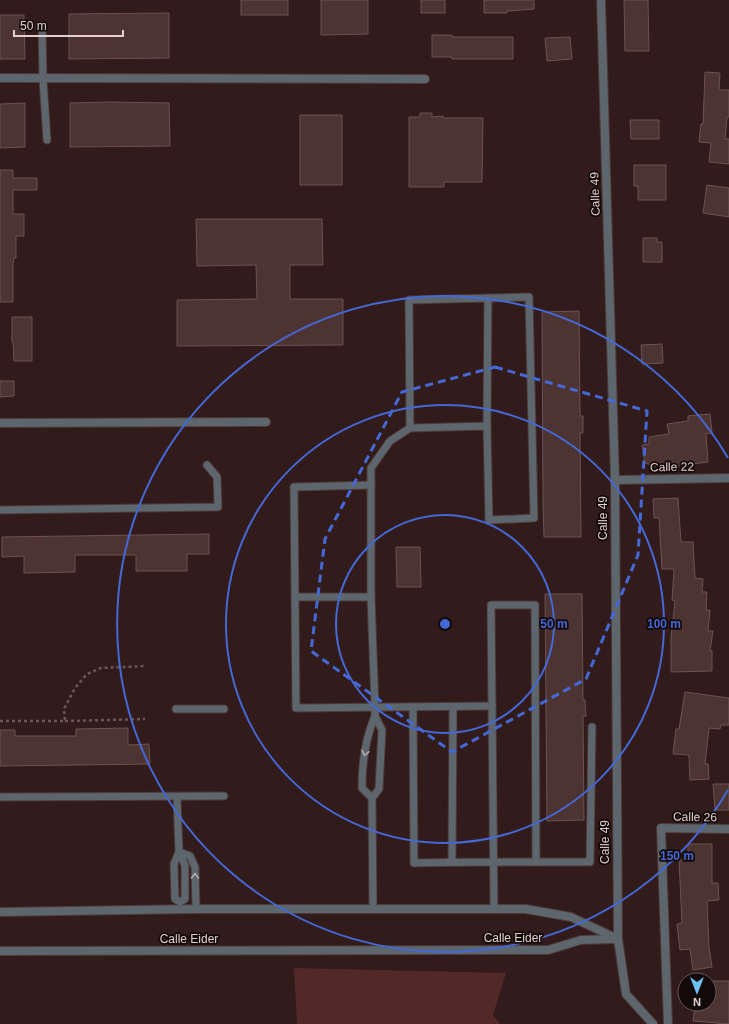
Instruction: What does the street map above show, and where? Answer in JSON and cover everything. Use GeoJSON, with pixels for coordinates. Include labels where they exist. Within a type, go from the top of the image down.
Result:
{"type":"FeatureCollection","features":[{"type":"Feature","properties":{"kind":"street","name":"Calle 49"},"geometry":{"type":"LineString","coordinates":[[601,0],[615,480],[618,939],[626,994],[653,1024]]}},
{"type":"Feature","properties":{"kind":"street"},"geometry":{"type":"LineString","coordinates":[[0,78],[425,79]]}},
{"type":"Feature","properties":{"kind":"street"},"geometry":{"type":"LineString","coordinates":[[0,423],[266,422]]}},
{"type":"Feature","properties":{"kind":"street","name":"Calle 22"},"geometry":{"type":"LineString","coordinates":[[615,480],[729,478]]}},
{"type":"Feature","properties":{"kind":"street","name":"Calle 26"},"geometry":{"type":"LineString","coordinates":[[668,1024],[661,828],[729,829]]}},
{"type":"Feature","properties":{"kind":"street"},"geometry":{"type":"LineString","coordinates":[[0,912],[180,905],[196,909],[526,909],[571,917],[618,939]]}},
{"type":"Feature","properties":{"kind":"street","name":"Calle Eider"},"geometry":{"type":"LineString","coordinates":[[0,951],[548,950],[581,940],[618,939]]}},
{"type":"Feature","properties":{"kind":"lane"},"geometry":{"type":"LineString","coordinates":[[42,27],[43,79],[47,140]]}},
{"type":"Feature","properties":{"kind":"lane"},"geometry":{"type":"LineString","coordinates":[[410,428],[409,300],[488,298],[529,297],[534,518],[489,520],[487,426],[488,298]]}},
{"type":"Feature","properties":{"kind":"lane"},"geometry":{"type":"LineString","coordinates":[[372,798],[362,788],[362,764],[371,726],[375,716],[371,597],[371,468],[390,441],[410,428],[487,426]]}},
{"type":"Feature","properties":{"kind":"lane"},"geometry":{"type":"LineString","coordinates":[[0,510],[218,507],[218,477],[207,465]]}},
{"type":"Feature","properties":{"kind":"lane"},"geometry":{"type":"LineString","coordinates":[[371,485],[294,487],[296,708],[492,706]]}},
{"type":"Feature","properties":{"kind":"lane"},"geometry":{"type":"LineString","coordinates":[[295,597],[371,597]]}},
{"type":"Feature","properties":{"kind":"lane"},"geometry":{"type":"LineString","coordinates":[[494,909],[491,605],[535,605],[536,862]]}},
{"type":"Feature","properties":{"kind":"lane"},"geometry":{"type":"LineString","coordinates":[[413,707],[414,863],[590,862],[592,727]]}},
{"type":"Feature","properties":{"kind":"lane"},"geometry":{"type":"LineString","coordinates":[[452,862],[453,707]]}},
{"type":"Feature","properties":{"kind":"lane"},"geometry":{"type":"LineString","coordinates":[[176,709],[224,708]]}},
{"type":"Feature","properties":{"kind":"lane"},"geometry":{"type":"LineString","coordinates":[[373,909],[372,798],[379,789],[382,730],[375,716]]}},
{"type":"Feature","properties":{"kind":"lane"},"geometry":{"type":"LineString","coordinates":[[0,797],[224,796]]}},
{"type":"Feature","properties":{"kind":"lane"},"geometry":{"type":"LineString","coordinates":[[177,797],[179,852],[185,864],[185,899],[180,905],[175,899],[174,864],[179,852]]}},
{"type":"Feature","properties":{"kind":"lane"},"geometry":{"type":"LineString","coordinates":[[179,852],[190,856],[195,867],[196,909]]}},
{"type":"Feature","properties":{"kind":"path"},"geometry":{"type":"LineString","coordinates":[[65,721],[64,710],[75,688],[87,674],[101,668],[146,666]]}},
{"type":"Feature","properties":{"kind":"path"},"geometry":{"type":"LineString","coordinates":[[0,721],[145,719]]}},
{"type":"Feature","properties":{"kind":"highlighted area"},"geometry":{"type":"Polygon","coordinates":[[[495,367],[647,411],[638,555],[586,679],[452,752],[311,651],[325,539],[402,392],[495,367]]]}},
{"type":"Feature","properties":{"kind":"shaded area"},"geometry":{"type":"Polygon","coordinates":[[[294,968],[506,973],[493,1015],[500,1024],[297,1024],[294,968]]]}},
{"type":"Feature","properties":{"kind":"building"},"geometry":{"type":"Polygon","coordinates":[[[241,0],[288,0],[288,15],[241,15],[241,0]]]}},
{"type":"Feature","properties":{"kind":"building"},"geometry":{"type":"Polygon","coordinates":[[[321,0],[368,0],[368,34],[321,35],[321,0]]]}},
{"type":"Feature","properties":{"kind":"building"},"geometry":{"type":"Polygon","coordinates":[[[421,0],[445,0],[445,13],[421,13],[421,0]]]}},
{"type":"Feature","properties":{"kind":"building"},"geometry":{"type":"Polygon","coordinates":[[[484,0],[534,0],[534,9],[507,11],[507,13],[484,13],[484,0]]]}},
{"type":"Feature","properties":{"kind":"building"},"geometry":{"type":"Polygon","coordinates":[[[624,0],[648,0],[649,51],[625,51],[624,0]]]}},
{"type":"Feature","properties":{"kind":"building"},"geometry":{"type":"Polygon","coordinates":[[[169,13],[169,58],[69,59],[69,14],[169,13]]]}},
{"type":"Feature","properties":{"kind":"building"},"geometry":{"type":"Polygon","coordinates":[[[0,15],[24,15],[25,59],[0,59],[0,15]]]}},
{"type":"Feature","properties":{"kind":"building"},"geometry":{"type":"Polygon","coordinates":[[[432,35],[452,35],[452,37],[513,37],[513,59],[452,59],[452,57],[432,57],[432,35]]]}},
{"type":"Feature","properties":{"kind":"building"},"geometry":{"type":"Polygon","coordinates":[[[570,37],[572,59],[547,61],[545,38],[570,37]]]}},
{"type":"Feature","properties":{"kind":"building"},"geometry":{"type":"Polygon","coordinates":[[[705,72],[720,73],[719,90],[729,90],[729,117],[727,117],[725,139],[729,139],[729,164],[709,162],[711,143],[699,142],[701,124],[703,124],[705,72]]]}},
{"type":"Feature","properties":{"kind":"building"},"geometry":{"type":"Polygon","coordinates":[[[25,103],[25,147],[0,148],[0,104],[25,103]]]}},
{"type":"Feature","properties":{"kind":"building"},"geometry":{"type":"Polygon","coordinates":[[[70,103],[169,103],[170,146],[70,147],[70,103]]]}},
{"type":"Feature","properties":{"kind":"building"},"geometry":{"type":"Polygon","coordinates":[[[420,113],[432,113],[432,117],[443,116],[443,118],[483,118],[482,182],[444,182],[444,187],[409,187],[409,117],[420,117],[420,113]]]}},
{"type":"Feature","properties":{"kind":"building"},"geometry":{"type":"Polygon","coordinates":[[[300,115],[342,115],[342,185],[300,185],[300,115]]]}},
{"type":"Feature","properties":{"kind":"building"},"geometry":{"type":"Polygon","coordinates":[[[630,120],[659,120],[659,139],[631,139],[630,120]]]}},
{"type":"Feature","properties":{"kind":"building"},"geometry":{"type":"Polygon","coordinates":[[[634,165],[666,165],[666,200],[638,200],[638,186],[634,186],[634,165]]]}},
{"type":"Feature","properties":{"kind":"building"},"geometry":{"type":"Polygon","coordinates":[[[0,170],[13,170],[13,178],[37,178],[37,190],[13,190],[13,214],[24,214],[24,236],[16,236],[16,258],[14,258],[13,264],[13,302],[0,302],[0,170]]]}},
{"type":"Feature","properties":{"kind":"building"},"geometry":{"type":"Polygon","coordinates":[[[707,185],[729,188],[729,217],[703,213],[707,185]]]}},
{"type":"Feature","properties":{"kind":"building"},"geometry":{"type":"Polygon","coordinates":[[[196,219],[322,219],[323,265],[290,265],[290,299],[343,299],[343,345],[177,346],[177,300],[257,299],[256,265],[197,266],[196,219]]]}},
{"type":"Feature","properties":{"kind":"building"},"geometry":{"type":"Polygon","coordinates":[[[643,238],[657,238],[657,242],[662,242],[662,262],[643,262],[643,238]]]}},
{"type":"Feature","properties":{"kind":"building"},"geometry":{"type":"Polygon","coordinates":[[[579,311],[580,416],[583,416],[583,433],[580,433],[581,537],[544,537],[542,312],[579,311]]]}},
{"type":"Feature","properties":{"kind":"building"},"geometry":{"type":"Polygon","coordinates":[[[12,317],[32,317],[32,361],[14,361],[12,317]]]}},
{"type":"Feature","properties":{"kind":"building"},"geometry":{"type":"Polygon","coordinates":[[[662,344],[663,363],[642,364],[641,345],[662,344]]]}},
{"type":"Feature","properties":{"kind":"building"},"geometry":{"type":"Polygon","coordinates":[[[0,381],[14,381],[14,396],[0,397],[0,381]]]}},
{"type":"Feature","properties":{"kind":"building"},"geometry":{"type":"Polygon","coordinates":[[[710,414],[712,433],[706,434],[708,462],[669,467],[669,464],[654,466],[645,463],[642,445],[649,444],[649,437],[669,434],[667,424],[688,421],[688,416],[710,414]]]}},
{"type":"Feature","properties":{"kind":"building"},"geometry":{"type":"Polygon","coordinates":[[[678,498],[681,542],[693,542],[695,578],[703,579],[702,592],[707,592],[706,610],[710,610],[708,631],[713,631],[710,651],[712,651],[712,671],[671,672],[671,637],[675,601],[672,600],[674,569],[662,569],[659,518],[654,518],[653,499],[678,498]]]}},
{"type":"Feature","properties":{"kind":"building"},"geometry":{"type":"Polygon","coordinates":[[[209,534],[209,554],[187,554],[187,571],[136,571],[136,555],[75,555],[75,572],[24,573],[24,556],[2,557],[2,537],[209,534]]]}},
{"type":"Feature","properties":{"kind":"building"},"geometry":{"type":"Polygon","coordinates":[[[396,547],[420,547],[421,587],[397,587],[396,547]]]}},
{"type":"Feature","properties":{"kind":"building"},"geometry":{"type":"Polygon","coordinates":[[[545,594],[582,594],[583,700],[585,700],[586,716],[583,716],[584,820],[547,821],[545,594]]]}},
{"type":"Feature","properties":{"kind":"building"},"geometry":{"type":"Polygon","coordinates":[[[685,692],[729,698],[729,725],[721,725],[720,729],[709,728],[705,764],[708,764],[709,779],[690,780],[689,755],[673,754],[676,729],[679,729],[685,692]]]}},
{"type":"Feature","properties":{"kind":"building"},"geometry":{"type":"Polygon","coordinates":[[[128,728],[128,745],[149,744],[150,764],[0,766],[0,730],[15,730],[15,736],[76,736],[76,729],[128,728]]]}},
{"type":"Feature","properties":{"kind":"building"},"geometry":{"type":"Polygon","coordinates":[[[713,784],[729,784],[729,810],[715,810],[713,784]]]}},
{"type":"Feature","properties":{"kind":"building"},"geometry":{"type":"Polygon","coordinates":[[[688,844],[712,844],[712,883],[718,883],[719,900],[707,901],[709,947],[712,967],[693,970],[690,949],[680,950],[677,924],[682,923],[679,860],[688,860],[688,844]]]}},
{"type":"Feature","properties":{"kind":"building"},"geometry":{"type":"Polygon","coordinates":[[[717,981],[729,981],[729,1024],[693,1021],[694,1012],[717,1012],[717,981]]]}}]}
